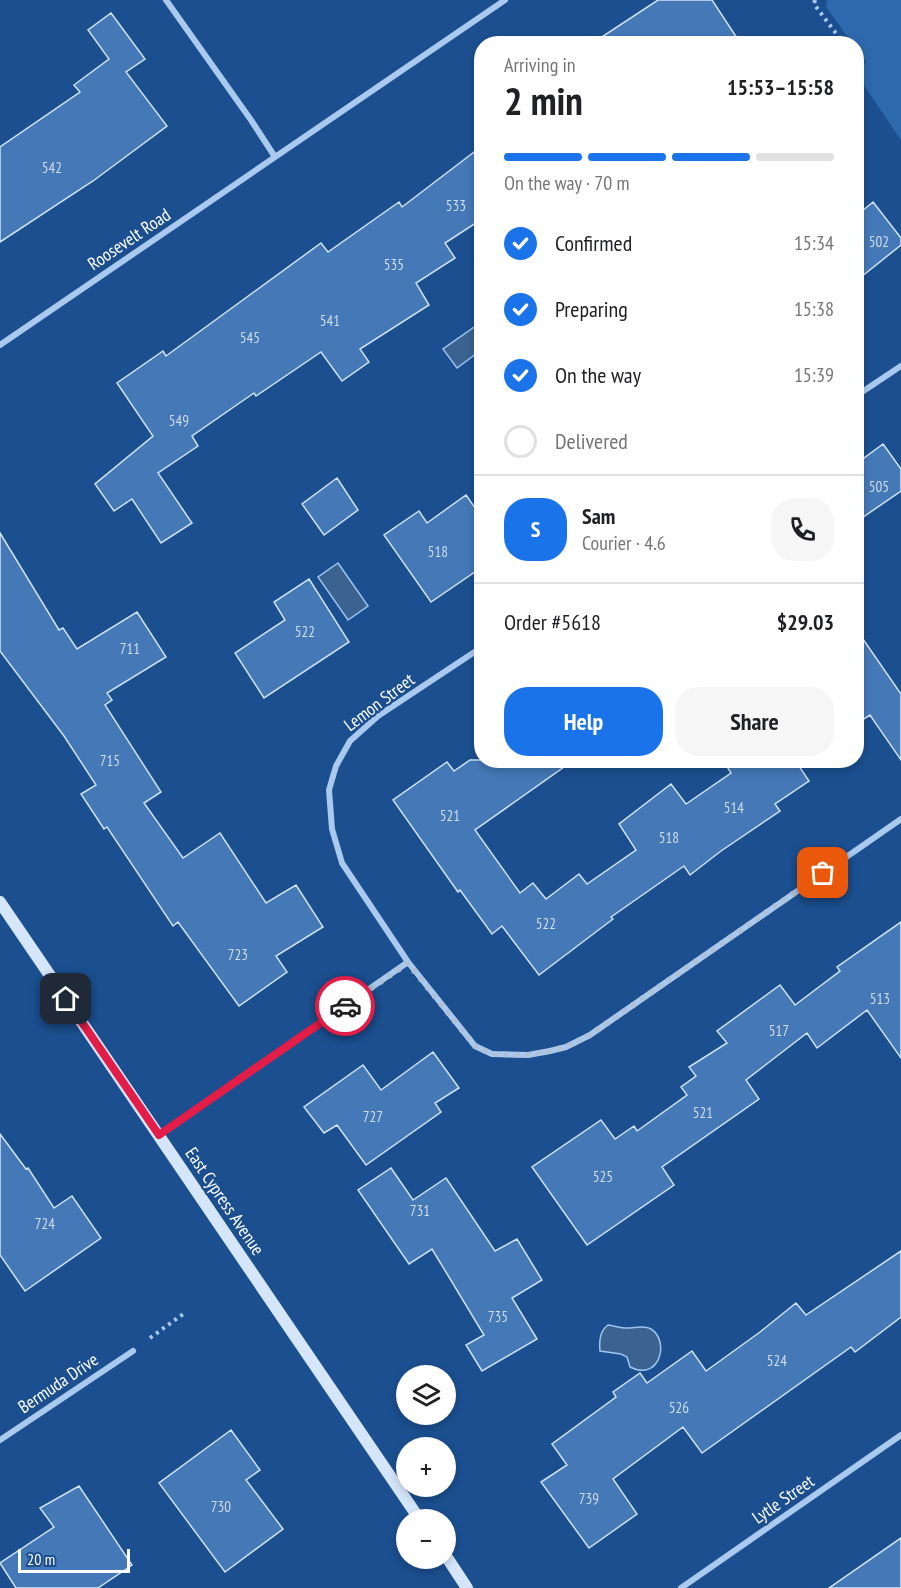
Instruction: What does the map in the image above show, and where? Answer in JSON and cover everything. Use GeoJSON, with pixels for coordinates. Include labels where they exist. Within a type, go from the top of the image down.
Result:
{"type":"FeatureCollection","features":[{"type":"Feature","properties":{"kind":"main road","name":"East Cypress Avenue"},"geometry":{"type":"LineString","coordinates":[[0,902],[413,1509]]}},
{"type":"Feature","properties":{"kind":"main road"},"geometry":{"type":"LineString","coordinates":[[455,1569],[467,1588]]}},
{"type":"Feature","properties":{"kind":"street"},"geometry":{"type":"LineString","coordinates":[[166,0],[275,157]]}},
{"type":"Feature","properties":{"kind":"street","name":"Roosevelt Road"},"geometry":{"type":"LineString","coordinates":[[0,345],[505,0]]}},
{"type":"Feature","properties":{"kind":"street"},"geometry":{"type":"LineString","coordinates":[[864,391],[901,366]]}},
{"type":"Feature","properties":{"kind":"street","name":"Lemon Street"},"geometry":{"type":"LineString","coordinates":[[474,652],[378,716],[350,741],[336,766],[329,790],[332,829],[342,863],[408,963],[475,1046],[492,1054],[528,1055],[566,1047],[600,1028],[901,819]]}},
{"type":"Feature","properties":{"kind":"street"},"geometry":{"type":"LineString","coordinates":[[159,1135],[408,963]]}},
{"type":"Feature","properties":{"kind":"street","name":"Bermuda Drive"},"geometry":{"type":"LineString","coordinates":[[0,1440],[133,1351]]}},
{"type":"Feature","properties":{"kind":"street","name":"Lytle Street"},"geometry":{"type":"LineString","coordinates":[[681,1588],[901,1435]]}},
{"type":"Feature","properties":{"kind":"path"},"geometry":{"type":"LineString","coordinates":[[815,0],[814,4],[838,36]]}},
{"type":"Feature","properties":{"kind":"path"},"geometry":{"type":"LineString","coordinates":[[133,1351],[186,1312]]}},
{"type":"Feature","properties":{"kind":"shaded area"},"geometry":{"type":"Polygon","coordinates":[[[827,0],[901,0],[901,140],[864,85],[864,64],[866,62],[864,36],[847,36],[826,7],[827,0]]]}},
{"type":"Feature","properties":{"kind":"shaded area"},"geometry":{"type":"Polygon","coordinates":[[[474,327],[474,355],[457,368],[443,349],[474,327]]]}},
{"type":"Feature","properties":{"kind":"shaded area"},"geometry":{"type":"Polygon","coordinates":[[[338,563],[368,606],[348,620],[318,577],[338,563]]]}},
{"type":"Feature","properties":{"kind":"shaded area"},"geometry":{"type":"Polygon","coordinates":[[[608,1325],[651,1329],[657,1335],[661,1350],[655,1365],[649,1369],[640,1370],[630,1367],[627,1357],[621,1354],[600,1351],[601,1336],[608,1325]]]}},
{"type":"Feature","properties":{"kind":"building"},"geometry":{"type":"Polygon","coordinates":[[[658,0],[712,0],[736,36],[603,36],[658,0]]]}},
{"type":"Feature","properties":{"kind":"building"},"geometry":{"type":"Polygon","coordinates":[[[111,13],[145,59],[126,72],[167,126],[93,181],[0,242],[0,147],[80,92],[74,85],[109,59],[88,30],[111,13]]]}},
{"type":"Feature","properties":{"kind":"building"},"geometry":{"type":"Polygon","coordinates":[[[474,152],[474,224],[445,243],[455,258],[416,283],[429,305],[360,349],[369,362],[342,381],[321,352],[256,396],[254,393],[192,436],[198,446],[158,473],[192,523],[161,543],[132,499],[114,511],[95,484],[153,436],[117,383],[163,351],[166,356],[321,243],[328,252],[399,202],[402,207],[474,152]]]}},
{"type":"Feature","properties":{"kind":"building"},"geometry":{"type":"Polygon","coordinates":[[[873,202],[901,238],[901,245],[864,275],[864,209],[873,202]]]}},
{"type":"Feature","properties":{"kind":"building"},"geometry":{"type":"Polygon","coordinates":[[[883,444],[901,469],[901,491],[864,516],[864,458],[883,444]]]}},
{"type":"Feature","properties":{"kind":"building"},"geometry":{"type":"Polygon","coordinates":[[[337,478],[358,510],[324,535],[302,504],[337,478]]]}},
{"type":"Feature","properties":{"kind":"building"},"geometry":{"type":"Polygon","coordinates":[[[466,495],[474,506],[474,572],[431,602],[384,535],[419,511],[427,523],[466,495]]]}},
{"type":"Feature","properties":{"kind":"building"},"geometry":{"type":"Polygon","coordinates":[[[0,533],[59,630],[63,628],[77,649],[137,612],[166,657],[107,693],[112,700],[105,705],[161,792],[144,803],[183,858],[220,833],[266,903],[296,885],[323,927],[276,956],[287,972],[239,1006],[178,922],[173,926],[107,827],[104,829],[81,794],[96,785],[64,736],[0,651],[0,533]]]}},
{"type":"Feature","properties":{"kind":"building"},"geometry":{"type":"Polygon","coordinates":[[[309,579],[349,642],[264,698],[235,653],[285,620],[274,602],[309,579]]]}},
{"type":"Feature","properties":{"kind":"building"},"geometry":{"type":"Polygon","coordinates":[[[864,641],[901,694],[901,760],[870,715],[864,719],[864,641]]]}},
{"type":"Feature","properties":{"kind":"building"},"geometry":{"type":"Polygon","coordinates":[[[470,760],[474,760],[474,768],[563,768],[475,830],[520,893],[533,883],[546,899],[579,874],[587,884],[636,850],[619,824],[671,784],[686,804],[731,773],[728,768],[800,768],[809,781],[775,804],[780,811],[690,875],[684,866],[611,917],[613,919],[539,975],[502,926],[492,934],[460,890],[458,892],[393,800],[447,762],[454,771],[470,760]]]}},
{"type":"Feature","properties":{"kind":"building"},"geometry":{"type":"Polygon","coordinates":[[[901,922],[901,1058],[867,1010],[817,1048],[807,1033],[746,1080],[759,1099],[662,1167],[674,1185],[587,1245],[532,1167],[601,1120],[615,1139],[634,1126],[637,1131],[687,1095],[681,1087],[696,1076],[689,1067],[727,1043],[717,1031],[780,985],[795,1005],[840,971],[837,967],[901,922]]]}},
{"type":"Feature","properties":{"kind":"building"},"geometry":{"type":"Polygon","coordinates":[[[433,1052],[459,1088],[435,1103],[441,1112],[366,1165],[337,1125],[324,1133],[304,1107],[363,1065],[381,1090],[433,1052]]]}},
{"type":"Feature","properties":{"kind":"building"},"geometry":{"type":"Polygon","coordinates":[[[0,1134],[26,1169],[28,1168],[54,1208],[72,1196],[101,1238],[25,1291],[0,1255],[0,1134]]]}},
{"type":"Feature","properties":{"kind":"building"},"geometry":{"type":"Polygon","coordinates":[[[391,1168],[413,1200],[446,1178],[495,1251],[517,1239],[542,1280],[512,1298],[537,1339],[482,1371],[466,1345],[484,1335],[432,1249],[409,1264],[358,1190],[391,1168]]]}},
{"type":"Feature","properties":{"kind":"building"},"geometry":{"type":"Polygon","coordinates":[[[901,1251],[901,1317],[855,1352],[851,1347],[702,1453],[683,1427],[613,1479],[637,1514],[589,1548],[541,1482],[567,1465],[552,1444],[616,1397],[613,1392],[640,1373],[647,1383],[692,1351],[706,1371],[796,1303],[806,1315],[901,1251]]]}},
{"type":"Feature","properties":{"kind":"building"},"geometry":{"type":"Polygon","coordinates":[[[231,1430],[260,1470],[246,1480],[283,1529],[225,1572],[159,1483],[231,1430]]]}},
{"type":"Feature","properties":{"kind":"building"},"geometry":{"type":"Polygon","coordinates":[[[79,1486],[132,1565],[98,1588],[16,1588],[0,1563],[54,1527],[40,1508],[79,1486]]]}},
{"type":"Feature","properties":{"kind":"building"},"geometry":{"type":"Polygon","coordinates":[[[901,1538],[901,1588],[829,1588],[901,1538]]]}},
{"type":"Feature","properties":{"kind":"way so far"},"geometry":{"type":"LineString","coordinates":[[345,1006],[408,963],[475,1046],[492,1054],[509,1055],[528,1055],[566,1047],[590,1035],[823,873]]}},
{"type":"Feature","properties":{"kind":"route"},"geometry":{"type":"LineString","coordinates":[[66,999],[159,1135],[345,1006]]}}]}
